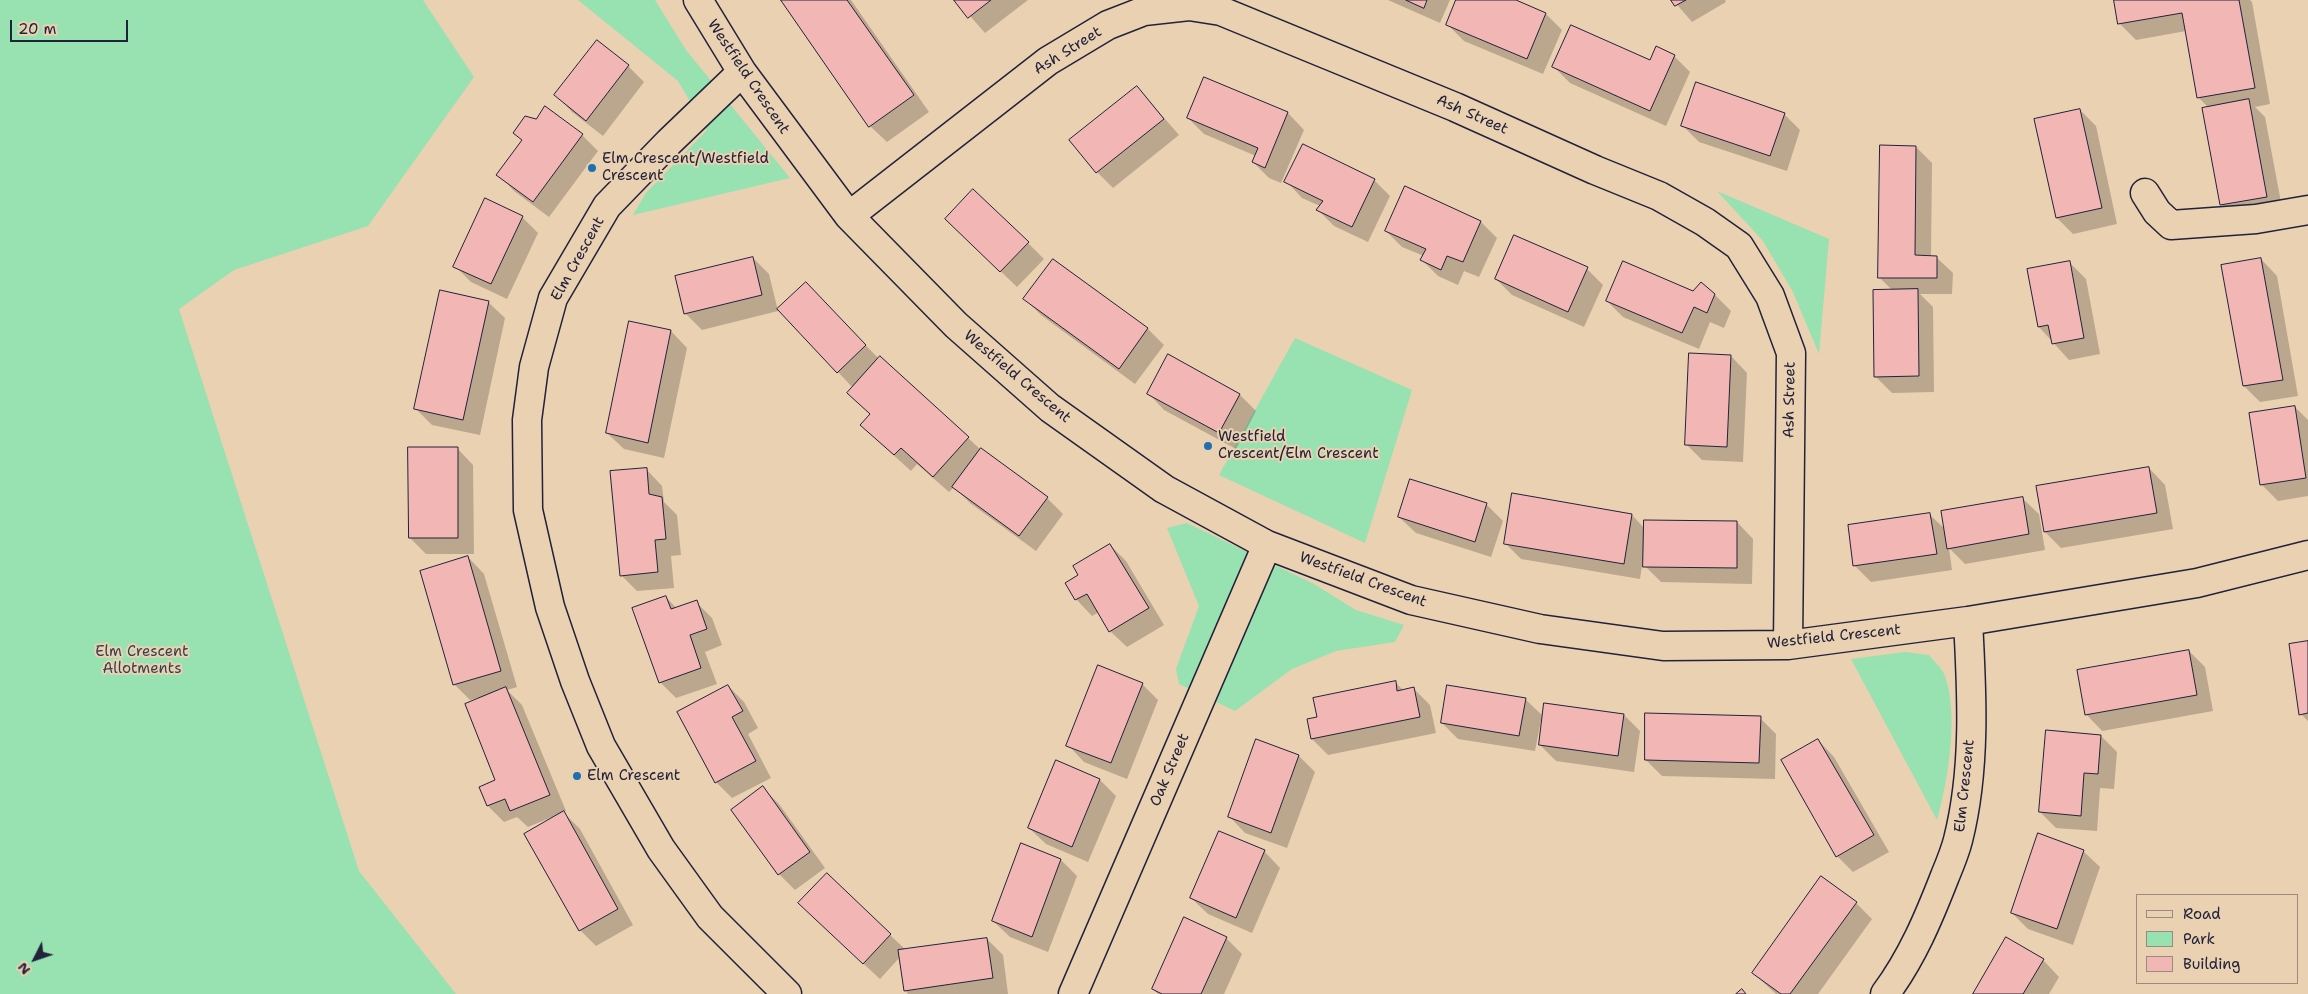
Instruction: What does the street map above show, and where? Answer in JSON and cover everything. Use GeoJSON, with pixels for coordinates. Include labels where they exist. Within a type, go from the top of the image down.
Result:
{"type":"FeatureCollection","features":[{"type":"Feature","properties":{"kind":"street","name":"Westfield Crescent"},"geometry":{"type":"LineString","coordinates":[[698,0],[742,72],[849,216],[956,325],[1050,408],[1164,489],[1267,545],[1411,600],[1540,629],[1663,646],[1788,645],[1968,620],[2197,583],[2308,555]]}},
{"type":"Feature","properties":{"kind":"street","name":"Ash Street"},"geometry":{"type":"LineString","coordinates":[[849,216],[1048,61],[1108,26],[1144,11],[1189,6],[1230,14],[1455,107],[1595,170],[1659,196],[1706,222],[1739,246],[1770,296],[1791,353],[1788,645]]}},
{"type":"Feature","properties":{"kind":"street","name":"Elm Crescent"},"geometry":{"type":"LineString","coordinates":[[742,72],[669,142],[607,206],[553,298],[534,367],[527,420],[528,510],[550,607],[575,681],[601,746],[661,849],[710,917],[787,994]]}},
{"type":"Feature","properties":{"kind":"street"},"geometry":{"type":"LineString","coordinates":[[2145,193],[2157,212],[2171,225],[2256,219],[2308,210]]}},
{"type":"Feature","properties":{"kind":"street","name":"Oak Street"},"geometry":{"type":"LineString","coordinates":[[1073,994],[1267,545]]}},
{"type":"Feature","properties":{"kind":"street","name":"Elm Crescent"},"geometry":{"type":"LineString","coordinates":[[1885,994],[1903,970],[1933,908],[1958,841],[1966,799],[1973,703],[1968,620]]}},
{"type":"Feature","properties":{"kind":"green space","name":"Elm Crescent Allotments"},"geometry":{"type":"Polygon","coordinates":[[[0,0],[423,0],[474,77],[368,226],[234,270],[179,309],[359,871],[456,994],[0,994],[0,0]]]}},
{"type":"Feature","properties":{"kind":"green space"},"geometry":{"type":"Polygon","coordinates":[[[578,0],[655,0],[686,50],[790,178],[633,215],[646,193],[707,130],[678,81],[578,0]]]}},
{"type":"Feature","properties":{"kind":"green space"},"geometry":{"type":"Polygon","coordinates":[[[1717,191],[1829,239],[1819,354],[1793,292],[1763,241],[1717,191]]]}},
{"type":"Feature","properties":{"kind":"green space"},"geometry":{"type":"Polygon","coordinates":[[[1295,338],[1412,390],[1365,543],[1219,475],[1295,338]]]}},
{"type":"Feature","properties":{"kind":"green space"},"geometry":{"type":"Polygon","coordinates":[[[1187,523],[1314,584],[1356,610],[1404,625],[1395,642],[1336,651],[1292,669],[1235,711],[1179,684],[1176,669],[1199,606],[1167,528],[1187,523]]]}},
{"type":"Feature","properties":{"kind":"green space"},"geometry":{"type":"Polygon","coordinates":[[[1905,652],[1929,655],[1944,673],[1949,692],[1952,728],[1945,787],[1937,820],[1851,659],[1905,652]]]}},
{"type":"Feature","properties":{"kind":"building"},"geometry":{"type":"Polygon","coordinates":[[[781,0],[847,0],[914,95],[869,127],[781,0]]]}},
{"type":"Feature","properties":{"kind":"building"},"geometry":{"type":"Polygon","coordinates":[[[954,0],[991,0],[968,18],[954,0]]]}},
{"type":"Feature","properties":{"kind":"building"},"geometry":{"type":"Polygon","coordinates":[[[1406,0],[1427,0],[1424,8],[1406,0]]]}},
{"type":"Feature","properties":{"kind":"building"},"geometry":{"type":"Polygon","coordinates":[[[1456,0],[1516,0],[1546,13],[1527,59],[1446,25],[1456,0]]]}},
{"type":"Feature","properties":{"kind":"building"},"geometry":{"type":"Polygon","coordinates":[[[1671,0],[1686,0],[1675,6],[1671,0]]]}},
{"type":"Feature","properties":{"kind":"building"},"geometry":{"type":"Polygon","coordinates":[[[2114,0],[2239,0],[2255,88],[2197,98],[2182,13],[2118,24],[2114,0]]]}},
{"type":"Feature","properties":{"kind":"building"},"geometry":{"type":"Polygon","coordinates":[[[1571,25],[1650,60],[1656,46],[1675,55],[1650,111],[1552,67],[1571,25]]]}},
{"type":"Feature","properties":{"kind":"building"},"geometry":{"type":"Polygon","coordinates":[[[597,40],[629,65],[586,121],[554,95],[597,40]]]}},
{"type":"Feature","properties":{"kind":"building"},"geometry":{"type":"Polygon","coordinates":[[[1204,77],[1288,112],[1265,168],[1252,162],[1258,148],[1187,118],[1204,77]]]}},
{"type":"Feature","properties":{"kind":"building"},"geometry":{"type":"Polygon","coordinates":[[[1696,82],[1785,113],[1770,156],[1681,126],[1696,82]]]}},
{"type":"Feature","properties":{"kind":"building"},"geometry":{"type":"Polygon","coordinates":[[[1137,86],[1164,119],[1096,173],[1069,140],[1137,86]]]}},
{"type":"Feature","properties":{"kind":"building"},"geometry":{"type":"Polygon","coordinates":[[[2249,99],[2267,197],[2220,205],[2202,108],[2249,99]]]}},
{"type":"Feature","properties":{"kind":"building"},"geometry":{"type":"Polygon","coordinates":[[[545,106],[583,134],[533,202],[496,175],[522,140],[513,133],[525,116],[536,119],[545,106]]]}},
{"type":"Feature","properties":{"kind":"building"},"geometry":{"type":"Polygon","coordinates":[[[2080,109],[2102,208],[2056,218],[2034,119],[2080,109]]]}},
{"type":"Feature","properties":{"kind":"building"},"geometry":{"type":"Polygon","coordinates":[[[1303,144],[1375,179],[1352,227],[1316,210],[1323,201],[1284,182],[1303,144]]]}},
{"type":"Feature","properties":{"kind":"building"},"geometry":{"type":"Polygon","coordinates":[[[1880,145],[1916,146],[1915,255],[1937,256],[1937,278],[1878,278],[1880,145]]]}},
{"type":"Feature","properties":{"kind":"building"},"geometry":{"type":"Polygon","coordinates":[[[1405,186],[1481,221],[1463,262],[1447,256],[1441,270],[1420,260],[1426,249],[1385,231],[1405,186]]]}},
{"type":"Feature","properties":{"kind":"building"},"geometry":{"type":"Polygon","coordinates":[[[973,189],[1029,242],[1000,272],[945,219],[973,189]]]}},
{"type":"Feature","properties":{"kind":"building"},"geometry":{"type":"Polygon","coordinates":[[[485,198],[523,216],[491,284],[453,267],[485,198]]]}},
{"type":"Feature","properties":{"kind":"building"},"geometry":{"type":"Polygon","coordinates":[[[1514,235],[1588,267],[1568,312],[1495,279],[1514,235]]]}},
{"type":"Feature","properties":{"kind":"building"},"geometry":{"type":"Polygon","coordinates":[[[753,257],[762,295],[684,314],[675,276],[753,257]]]}},
{"type":"Feature","properties":{"kind":"building"},"geometry":{"type":"Polygon","coordinates":[[[2261,258],[2283,380],[2243,386],[2221,265],[2261,258]]]}},
{"type":"Feature","properties":{"kind":"building"},"geometry":{"type":"Polygon","coordinates":[[[1053,259],[1148,328],[1119,369],[1023,299],[1053,259]]]}},
{"type":"Feature","properties":{"kind":"building"},"geometry":{"type":"Polygon","coordinates":[[[1623,261],[1693,291],[1701,282],[1715,294],[1707,313],[1694,307],[1682,333],[1606,301],[1623,261]]]}},
{"type":"Feature","properties":{"kind":"building"},"geometry":{"type":"Polygon","coordinates":[[[2070,261],[2084,338],[2052,344],[2048,325],[2038,327],[2027,269],[2070,261]]]}},
{"type":"Feature","properties":{"kind":"building"},"geometry":{"type":"Polygon","coordinates":[[[806,282],[866,345],[837,373],[777,309],[806,282]]]}},
{"type":"Feature","properties":{"kind":"building"},"geometry":{"type":"Polygon","coordinates":[[[1918,289],[1919,376],[1874,377],[1873,290],[1918,289]]]}},
{"type":"Feature","properties":{"kind":"building"},"geometry":{"type":"Polygon","coordinates":[[[440,290],[489,301],[463,420],[414,409],[440,290]]]}},
{"type":"Feature","properties":{"kind":"building"},"geometry":{"type":"Polygon","coordinates":[[[629,321],[671,330],[648,443],[606,433],[629,321]]]}},
{"type":"Feature","properties":{"kind":"building"},"geometry":{"type":"Polygon","coordinates":[[[1689,353],[1731,355],[1727,447],[1685,445],[1689,353]]]}},
{"type":"Feature","properties":{"kind":"building"},"geometry":{"type":"Polygon","coordinates":[[[1168,354],[1240,394],[1219,433],[1147,394],[1168,354]]]}},
{"type":"Feature","properties":{"kind":"building"},"geometry":{"type":"Polygon","coordinates":[[[880,356],[969,437],[933,477],[901,448],[894,455],[860,425],[870,414],[847,393],[880,356]]]}},
{"type":"Feature","properties":{"kind":"building"},"geometry":{"type":"Polygon","coordinates":[[[2295,406],[2306,478],[2260,485],[2249,413],[2295,406]]]}},
{"type":"Feature","properties":{"kind":"building"},"geometry":{"type":"Polygon","coordinates":[[[408,447],[458,447],[458,538],[409,538],[408,447]]]}},
{"type":"Feature","properties":{"kind":"building"},"geometry":{"type":"Polygon","coordinates":[[[981,448],[1048,497],[1019,536],[952,487],[981,448]]]}},
{"type":"Feature","properties":{"kind":"building"},"geometry":{"type":"Polygon","coordinates":[[[2149,467],[2157,513],[2044,532],[2036,486],[2149,467]]]}},
{"type":"Feature","properties":{"kind":"building"},"geometry":{"type":"Polygon","coordinates":[[[647,468],[649,494],[662,497],[666,539],[655,540],[658,572],[620,576],[610,471],[647,468]]]}},
{"type":"Feature","properties":{"kind":"building"},"geometry":{"type":"Polygon","coordinates":[[[1410,479],[1487,503],[1475,542],[1398,517],[1410,479]]]}},
{"type":"Feature","properties":{"kind":"building"},"geometry":{"type":"Polygon","coordinates":[[[1512,493],[1632,514],[1624,564],[1504,544],[1512,493]]]}},
{"type":"Feature","properties":{"kind":"building"},"geometry":{"type":"Polygon","coordinates":[[[2023,497],[2029,534],[1947,549],[1941,511],[2023,497]]]}},
{"type":"Feature","properties":{"kind":"building"},"geometry":{"type":"Polygon","coordinates":[[[1930,513],[1937,554],[1853,566],[1848,525],[1930,513]]]}},
{"type":"Feature","properties":{"kind":"building"},"geometry":{"type":"Polygon","coordinates":[[[1644,520],[1737,521],[1737,568],[1643,567],[1644,520]]]}},
{"type":"Feature","properties":{"kind":"building"},"geometry":{"type":"Polygon","coordinates":[[[1110,544],[1149,608],[1109,632],[1087,594],[1075,600],[1065,583],[1078,575],[1073,566],[1110,544]]]}},
{"type":"Feature","properties":{"kind":"building"},"geometry":{"type":"Polygon","coordinates":[[[468,556],[501,671],[453,685],[420,571],[468,556]]]}},
{"type":"Feature","properties":{"kind":"building"},"geometry":{"type":"Polygon","coordinates":[[[666,596],[671,609],[697,600],[707,629],[690,635],[701,668],[659,683],[632,608],[666,596]]]}},
{"type":"Feature","properties":{"kind":"building"},"geometry":{"type":"Polygon","coordinates":[[[2308,641],[2308,713],[2299,715],[2289,644],[2308,641]]]}},
{"type":"Feature","properties":{"kind":"building"},"geometry":{"type":"Polygon","coordinates":[[[2189,650],[2197,695],[2085,715],[2077,670],[2189,650]]]}},
{"type":"Feature","properties":{"kind":"building"},"geometry":{"type":"Polygon","coordinates":[[[1098,665],[1143,683],[1111,763],[1066,746],[1098,665]]]}},
{"type":"Feature","properties":{"kind":"building"},"geometry":{"type":"Polygon","coordinates":[[[1396,681],[1397,691],[1414,687],[1420,717],[1311,739],[1307,719],[1317,717],[1313,698],[1396,681]]]}},
{"type":"Feature","properties":{"kind":"building"},"geometry":{"type":"Polygon","coordinates":[[[728,685],[743,711],[732,717],[756,761],[715,783],[677,712],[728,685]]]}},
{"type":"Feature","properties":{"kind":"building"},"geometry":{"type":"Polygon","coordinates":[[[1447,685],[1526,698],[1519,736],[1441,723],[1447,685]]]}},
{"type":"Feature","properties":{"kind":"building"},"geometry":{"type":"Polygon","coordinates":[[[506,687],[550,795],[510,811],[505,799],[487,806],[479,787],[495,780],[465,704],[506,687]]]}},
{"type":"Feature","properties":{"kind":"building"},"geometry":{"type":"Polygon","coordinates":[[[1544,703],[1624,714],[1618,756],[1539,745],[1544,703]]]}},
{"type":"Feature","properties":{"kind":"building"},"geometry":{"type":"Polygon","coordinates":[[[1645,713],[1761,716],[1759,763],[1645,760],[1645,713]]]}},
{"type":"Feature","properties":{"kind":"building"},"geometry":{"type":"Polygon","coordinates":[[[2046,730],[2101,735],[2098,774],[2084,773],[2081,816],[2039,812],[2046,730]]]}},
{"type":"Feature","properties":{"kind":"building"},"geometry":{"type":"Polygon","coordinates":[[[1256,739],[1299,755],[1271,833],[1228,817],[1256,739]]]}},
{"type":"Feature","properties":{"kind":"building"},"geometry":{"type":"Polygon","coordinates":[[[1818,739],[1874,835],[1836,857],[1781,760],[1818,739]]]}},
{"type":"Feature","properties":{"kind":"building"},"geometry":{"type":"Polygon","coordinates":[[[1056,760],[1100,779],[1072,847],[1028,828],[1056,760]]]}},
{"type":"Feature","properties":{"kind":"building"},"geometry":{"type":"Polygon","coordinates":[[[763,786],[810,852],[778,875],[731,810],[763,786]]]}},
{"type":"Feature","properties":{"kind":"building"},"geometry":{"type":"Polygon","coordinates":[[[564,811],[618,909],[579,931],[524,834],[564,811]]]}},
{"type":"Feature","properties":{"kind":"building"},"geometry":{"type":"Polygon","coordinates":[[[1219,831],[1265,850],[1236,918],[1190,898],[1219,831]]]}},
{"type":"Feature","properties":{"kind":"building"},"geometry":{"type":"Polygon","coordinates":[[[2038,833],[2084,850],[2057,929],[2011,913],[2038,833]]]}},
{"type":"Feature","properties":{"kind":"building"},"geometry":{"type":"Polygon","coordinates":[[[1021,843],[1061,859],[1032,937],[992,921],[1021,843]]]}},
{"type":"Feature","properties":{"kind":"building"},"geometry":{"type":"Polygon","coordinates":[[[827,873],[891,934],[863,964],[798,903],[827,873]]]}},
{"type":"Feature","properties":{"kind":"building"},"geometry":{"type":"Polygon","coordinates":[[[1821,876],[1857,902],[1790,994],[1781,994],[1752,973],[1821,876]]]}},
{"type":"Feature","properties":{"kind":"building"},"geometry":{"type":"Polygon","coordinates":[[[1184,917],[1227,937],[1201,994],[1162,994],[1152,989],[1184,917]]]}},
{"type":"Feature","properties":{"kind":"building"},"geometry":{"type":"Polygon","coordinates":[[[2006,937],[2044,959],[2023,994],[1973,994],[2006,937]]]}},
{"type":"Feature","properties":{"kind":"building"},"geometry":{"type":"Polygon","coordinates":[[[987,938],[993,978],[904,991],[898,950],[987,938]]]}},
{"type":"Feature","properties":{"kind":"building"},"geometry":{"type":"Polygon","coordinates":[[[1742,989],[1746,994],[1736,994],[1742,989]]]}},
{"type":"Feature","properties":{"kind":"place","name":"Elm Crescent/Westfield Crescent"},"geometry":{"type":"Point","coordinates":[592,168]}},
{"type":"Feature","properties":{"kind":"place","name":"Westfield Crescent/Elm Crescent"},"geometry":{"type":"Point","coordinates":[1208,446]}},
{"type":"Feature","properties":{"kind":"place","name":"Elm Crescent"},"geometry":{"type":"Point","coordinates":[577,776]}}]}
